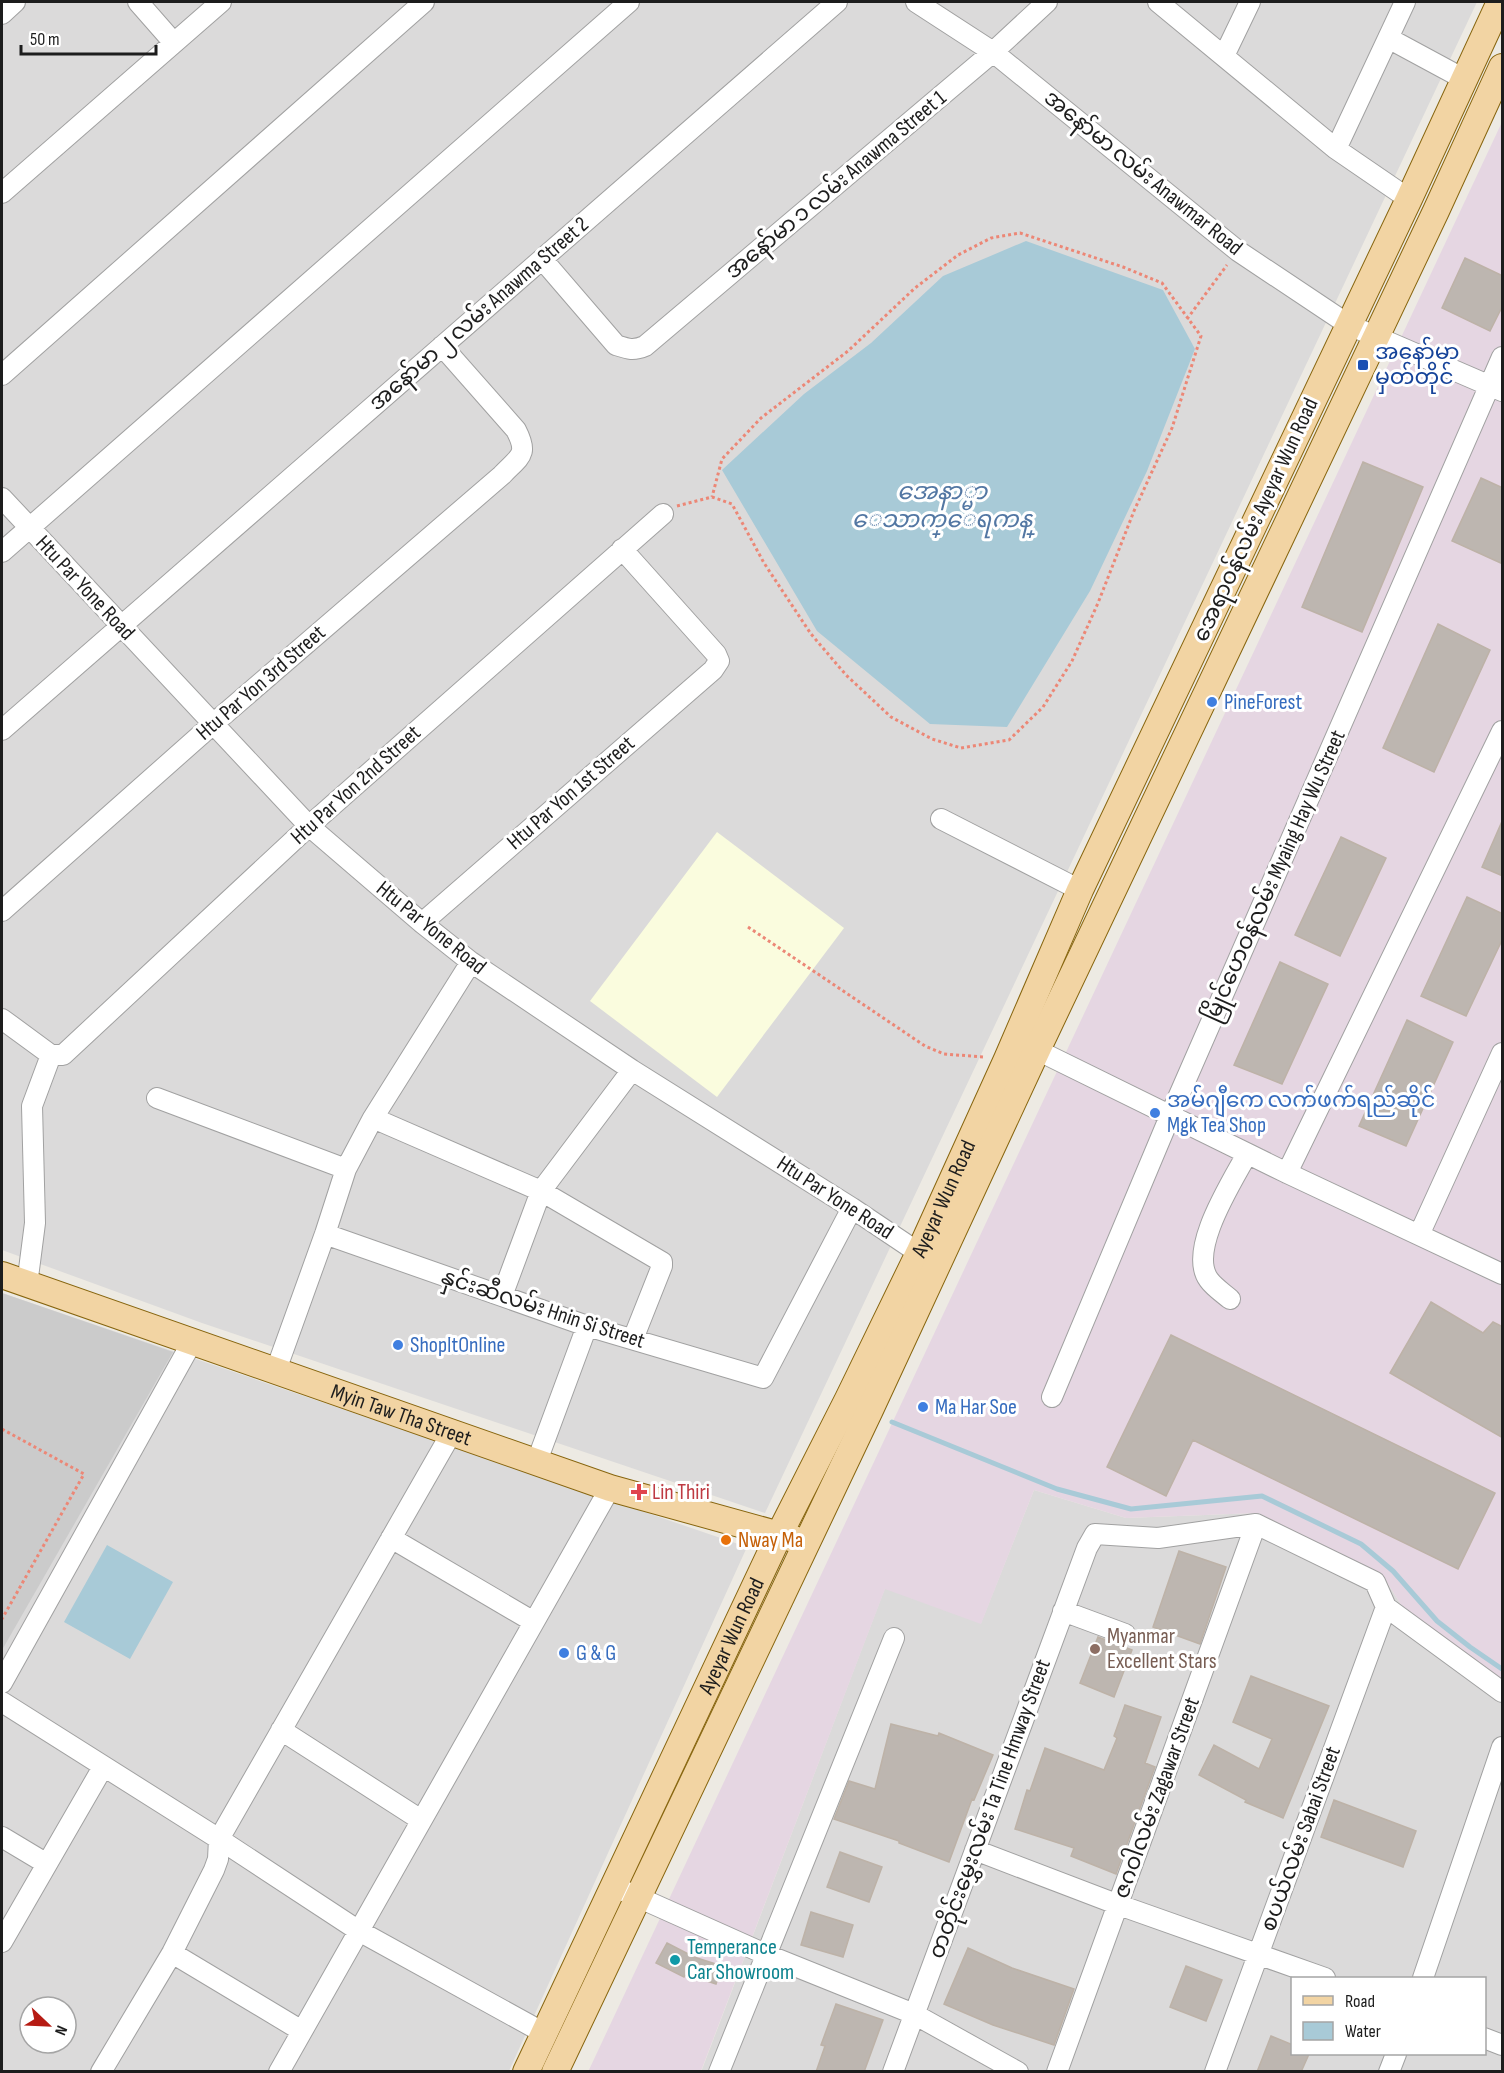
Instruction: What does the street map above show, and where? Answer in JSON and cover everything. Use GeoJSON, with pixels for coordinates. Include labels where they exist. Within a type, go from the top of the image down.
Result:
{"type":"FeatureCollection","features":[{"type":"Feature","properties":{"kind":"main road","name":"အေရာဝန်လမ်း Ayeyar Wun Road"},"geometry":{"type":"LineString","coordinates":[[1020,1049],[1080,890],[1409,199],[1500,2]]}},
{"type":"Feature","properties":{"kind":"main road","name":"အေရာဝန်လမ်း Ayeyar Wun Road"},"geometry":{"type":"LineString","coordinates":[[1020,1049],[1375,338],[1503,67]]}},
{"type":"Feature","properties":{"kind":"main road","name":"Ayeyar Wun Road"},"geometry":{"type":"LineString","coordinates":[[555,2072],[805,1543],[1020,1049]]}},
{"type":"Feature","properties":{"kind":"main road","name":"Ayeyar Wun Road"},"geometry":{"type":"LineString","coordinates":[[526,2072],[779,1535],[848,1399],[929,1258]]}},
{"type":"Feature","properties":{"kind":"main road","name":"Myin Taw Tha Street"},"geometry":{"type":"LineString","coordinates":[[2,1275],[610,1488],[805,1543]]}},
{"type":"Feature","properties":{"kind":"street"},"geometry":{"type":"LineString","coordinates":[[2,14],[15,2]]}},
{"type":"Feature","properties":{"kind":"street"},"geometry":{"type":"LineString","coordinates":[[138,2],[174,43]]}},
{"type":"Feature","properties":{"kind":"street"},"geometry":{"type":"LineString","coordinates":[[2,193],[221,2]]}},
{"type":"Feature","properties":{"kind":"street"},"geometry":{"type":"LineString","coordinates":[[2,375],[424,2]]}},
{"type":"Feature","properties":{"kind":"street"},"geometry":{"type":"LineString","coordinates":[[2,552],[629,2]]}},
{"type":"Feature","properties":{"kind":"street","name":"အနော်မာ ၂ လမ်း Anawma Street 2"},"geometry":{"type":"LineString","coordinates":[[2,730],[837,2]]}},
{"type":"Feature","properties":{"kind":"street","name":"အနော်မာ လမ်း Anawmar Road"},"geometry":{"type":"LineString","coordinates":[[916,2],[993,52],[1238,251],[1349,325],[1496,388]]}},
{"type":"Feature","properties":{"kind":"street","name":"အနော်မာ ၁ လမ်း Anawma Street 1"},"geometry":{"type":"LineString","coordinates":[[542,259],[616,345],[636,350],[645,345],[993,52],[1047,2]]}},
{"type":"Feature","properties":{"kind":"street"},"geometry":{"type":"LineString","coordinates":[[1158,2],[1336,149],[1409,199]]}},
{"type":"Feature","properties":{"kind":"street"},"geometry":{"type":"LineString","coordinates":[[1224,56],[1250,2]]}},
{"type":"Feature","properties":{"kind":"street"},"geometry":{"type":"LineString","coordinates":[[1336,149],[1405,2]]}},
{"type":"Feature","properties":{"kind":"street"},"geometry":{"type":"LineString","coordinates":[[1388,38],[1464,79]]}},
{"type":"Feature","properties":{"kind":"street","name":"Htu Par Yon 3rd Street"},"geometry":{"type":"LineString","coordinates":[[2,911],[520,456],[523,443],[516,430],[442,346]]}},
{"type":"Feature","properties":{"kind":"street","name":"မြိုင်ဟေဝန်လမ်း Myaing Hay Wu Street"},"geometry":{"type":"LineString","coordinates":[[1052,1397],[1170,1116],[1496,388],[1503,357]]}},
{"type":"Feature","properties":{"kind":"street","name":"Htu Par Yone Road"},"geometry":{"type":"LineString","coordinates":[[2,498],[309,826],[422,923],[471,962],[632,1070],[929,1258]]}},
{"type":"Feature","properties":{"kind":"street","name":"Htu Par Yon 2nd Street"},"geometry":{"type":"LineString","coordinates":[[51,1055],[63,1054],[309,826],[663,514]]}},
{"type":"Feature","properties":{"kind":"street","name":"Htu Par Yon 1st Street"},"geometry":{"type":"LineString","coordinates":[[422,923],[713,670],[719,661],[716,654],[622,549]]}},
{"type":"Feature","properties":{"kind":"street"},"geometry":{"type":"LineString","coordinates":[[1287,1173],[1503,731]]}},
{"type":"Feature","properties":{"kind":"street"},"geometry":{"type":"LineString","coordinates":[[941,819],[1080,890]]}},
{"type":"Feature","properties":{"kind":"street"},"geometry":{"type":"LineString","coordinates":[[276,1370],[346,1169],[373,1118],[471,962]]}},
{"type":"Feature","properties":{"kind":"street"},"geometry":{"type":"LineString","coordinates":[[2,1019],[51,1055],[32,1106],[35,1223],[27,1285]]}},
{"type":"Feature","properties":{"kind":"street"},"geometry":{"type":"LineString","coordinates":[[1020,1049],[1170,1116],[1503,1274]]}},
{"type":"Feature","properties":{"kind":"street"},"geometry":{"type":"LineString","coordinates":[[1419,1235],[1503,1053]]}},
{"type":"Feature","properties":{"kind":"street"},"geometry":{"type":"LineString","coordinates":[[502,1296],[541,1191],[632,1070]]}},
{"type":"Feature","properties":{"kind":"street"},"geometry":{"type":"LineString","coordinates":[[157,1098],[346,1169]]}},
{"type":"Feature","properties":{"kind":"street"},"geometry":{"type":"LineString","coordinates":[[373,1118],[541,1191],[662,1262],[633,1339]]}},
{"type":"Feature","properties":{"kind":"street"},"geometry":{"type":"LineString","coordinates":[[1230,1299],[1207,1279],[1202,1257],[1207,1230],[1247,1154]]}},
{"type":"Feature","properties":{"kind":"street","name":"နှင်းဆီလမ်း Hnin Si Street"},"geometry":{"type":"LineString","coordinates":[[325,1234],[588,1326],[763,1378],[852,1208]]}},
{"type":"Feature","properties":{"kind":"street"},"geometry":{"type":"LineString","coordinates":[[537,1461],[588,1326]]}},
{"type":"Feature","properties":{"kind":"street"},"geometry":{"type":"LineString","coordinates":[[2,1683],[192,1342]]}},
{"type":"Feature","properties":{"kind":"street"},"geometry":{"type":"LineString","coordinates":[[100,2072],[172,1953],[214,1870],[218,1859],[219,1839],[452,1432]]}},
{"type":"Feature","properties":{"kind":"street"},"geometry":{"type":"LineString","coordinates":[[279,2072],[610,1488]]}},
{"type":"Feature","properties":{"kind":"street"},"geometry":{"type":"LineString","coordinates":[[1256,1524],[1375,1582],[1386,1607],[1503,1692]]}},
{"type":"Feature","properties":{"kind":"street","name":"တတိုင်းမွှေးလမ်း Ta Tine Hmway Street"},"geometry":{"type":"LineString","coordinates":[[893,2072],[1063,1611],[1087,1548],[1095,1534],[1158,1538],[1256,1524]]}},
{"type":"Feature","properties":{"kind":"street","name":"ဇဂဝါလမ်း Zagawar Street"},"geometry":{"type":"LineString","coordinates":[[1057,2072],[1256,1524]]}},
{"type":"Feature","properties":{"kind":"street"},"geometry":{"type":"LineString","coordinates":[[391,1538],[534,1622]]}},
{"type":"Feature","properties":{"kind":"street","name":"စပယ်လမ်း Sabai Street"},"geometry":{"type":"LineString","coordinates":[[1215,2072],[1386,1607]]}},
{"type":"Feature","properties":{"kind":"street"},"geometry":{"type":"LineString","coordinates":[[1063,1611],[1125,1635]]}},
{"type":"Feature","properties":{"kind":"street"},"geometry":{"type":"LineString","coordinates":[[719,2072],[894,1638]]}},
{"type":"Feature","properties":{"kind":"street"},"geometry":{"type":"LineString","coordinates":[[2,1702],[219,1839],[359,1931],[544,2033]]}},
{"type":"Feature","properties":{"kind":"street"},"geometry":{"type":"LineString","coordinates":[[281,1730],[421,1820]]}},
{"type":"Feature","properties":{"kind":"street"},"geometry":{"type":"LineString","coordinates":[[1423,1977],[1503,1748]]}},
{"type":"Feature","properties":{"kind":"street"},"geometry":{"type":"LineString","coordinates":[[2,1942],[103,1767]]}},
{"type":"Feature","properties":{"kind":"street"},"geometry":{"type":"LineString","coordinates":[[2,1837],[47,1863]]}},
{"type":"Feature","properties":{"kind":"street"},"geometry":{"type":"LineString","coordinates":[[975,1850],[1119,1905],[1322,1977]]}},
{"type":"Feature","properties":{"kind":"street"},"geometry":{"type":"LineString","coordinates":[[613,1886],[765,1954],[914,2014],[1018,2072]]}},
{"type":"Feature","properties":{"kind":"street"},"geometry":{"type":"LineString","coordinates":[[172,1953],[302,2031]]}},
{"type":"Feature","properties":{"kind":"street"},"geometry":{"type":"LineString","coordinates":[[1486,2038],[1503,2045]]}},
{"type":"Feature","properties":{"kind":"street"},"geometry":{"type":"LineString","coordinates":[[1389,2072],[1396,2055]]}},
{"type":"Feature","properties":{"kind":"path"},"geometry":{"type":"LineString","coordinates":[[663,514],[676,506],[712,497],[732,504],[764,562],[811,634],[846,675],[891,717],[932,739],[961,748],[1009,740],[1043,708],[1072,661],[1098,603],[1134,511],[1168,438],[1201,336],[1162,283],[1123,267],[1020,233],[991,238],[958,255],[915,288],[848,351],[761,418],[722,459],[712,497]]}},
{"type":"Feature","properties":{"kind":"path"},"geometry":{"type":"LineString","coordinates":[[1187,318],[1238,251]]}},
{"type":"Feature","properties":{"kind":"path"},"geometry":{"type":"LineString","coordinates":[[748,927],[925,1046],[944,1053],[1020,1049]]}},
{"type":"Feature","properties":{"kind":"path"},"geometry":{"type":"LineString","coordinates":[[2,1429],[84,1474],[2,1619]]}},
{"type":"Feature","properties":{"kind":"shaded area"},"geometry":{"type":"Polygon","coordinates":[[[2,2],[1477,2],[765,1513],[202,1323],[2,1250],[2,2]]]}},
{"type":"Feature","properties":{"kind":"shaded area"},"geometry":{"type":"Polygon","coordinates":[[[1502,122],[1502,1681],[1405,1611],[1383,1576],[1258,1513],[1126,1518],[1034,1490],[981,1624],[885,1589],[701,2071],[588,2072],[1502,122]]]}},
{"type":"Feature","properties":{"kind":"shaded area"},"geometry":{"type":"Polygon","coordinates":[[[717,832],[844,928],[717,1097],[590,1001],[717,832]]]}},
{"type":"Feature","properties":{"kind":"shaded area"},"geometry":{"type":"Polygon","coordinates":[[[2,1293],[747,1547],[509,2071],[2,2071],[2,1293]]]}},
{"type":"Feature","properties":{"kind":"shaded area"},"geometry":{"type":"Polygon","coordinates":[[[2,1293],[173,1352],[2,1650],[2,1293]]]}},
{"type":"Feature","properties":{"kind":"shaded area"},"geometry":{"type":"Polygon","coordinates":[[[1034,1490],[1126,1518],[1258,1513],[1383,1576],[1405,1611],[1502,1681],[1502,2071],[701,2072],[885,1588],[981,1623],[1034,1490]]]}},
{"type":"Feature","properties":{"kind":"water","name":"အေနာ္မာ ေသာက္ေရကန္"},"geometry":{"type":"Polygon","coordinates":[[[1026,241],[1163,290],[1195,349],[1147,471],[1090,591],[1007,727],[930,724],[817,631],[722,470],[804,394],[871,343],[943,276],[1026,241]]]}},
{"type":"Feature","properties":{"kind":"water"},"geometry":{"type":"Polygon","coordinates":[[[107,1545],[173,1582],[130,1659],[64,1622],[107,1545]]]}},
{"type":"Feature","properties":{"kind":"building"},"geometry":{"type":"Polygon","coordinates":[[[1465,258],[1503,276],[1503,305],[1490,331],[1442,308],[1465,258]]]}},
{"type":"Feature","properties":{"kind":"building"},"geometry":{"type":"Polygon","coordinates":[[[1363,462],[1423,487],[1362,632],[1302,607],[1363,462]]]}},
{"type":"Feature","properties":{"kind":"building"},"geometry":{"type":"Polygon","coordinates":[[[1481,478],[1503,488],[1503,564],[1452,541],[1481,478]]]}},
{"type":"Feature","properties":{"kind":"building"},"geometry":{"type":"Polygon","coordinates":[[[1438,624],[1490,650],[1434,772],[1383,748],[1438,624]]]}},
{"type":"Feature","properties":{"kind":"building"},"geometry":{"type":"Polygon","coordinates":[[[1503,819],[1503,876],[1482,867],[1503,819]]]}},
{"type":"Feature","properties":{"kind":"building"},"geometry":{"type":"Polygon","coordinates":[[[1341,837],[1386,858],[1340,956],[1295,935],[1341,837]]]}},
{"type":"Feature","properties":{"kind":"building"},"geometry":{"type":"Polygon","coordinates":[[[1467,897],[1503,914],[1503,938],[1466,1016],[1421,996],[1467,897]]]}},
{"type":"Feature","properties":{"kind":"building"},"geometry":{"type":"Polygon","coordinates":[[[1280,962],[1328,984],[1282,1084],[1234,1065],[1280,962]]]}},
{"type":"Feature","properties":{"kind":"building"},"geometry":{"type":"Polygon","coordinates":[[[1407,1020],[1453,1042],[1406,1146],[1359,1126],[1407,1020]]]}},
{"type":"Feature","properties":{"kind":"building"},"geometry":{"type":"Polygon","coordinates":[[[1431,1302],[1483,1333],[1493,1322],[1503,1327],[1503,1438],[1390,1373],[1431,1302]]]}},
{"type":"Feature","properties":{"kind":"building"},"geometry":{"type":"Polygon","coordinates":[[[1171,1335],[1495,1493],[1458,1569],[1193,1440],[1166,1496],[1107,1467],[1171,1335]]]}},
{"type":"Feature","properties":{"kind":"building"},"geometry":{"type":"Polygon","coordinates":[[[1179,1551],[1226,1567],[1200,1644],[1153,1627],[1179,1551]]]}},
{"type":"Feature","properties":{"kind":"building"},"geometry":{"type":"Polygon","coordinates":[[[1098,1637],[1132,1650],[1114,1697],[1080,1683],[1098,1637]]]}},
{"type":"Feature","properties":{"kind":"building"},"geometry":{"type":"Polygon","coordinates":[[[1251,1676],[1329,1706],[1283,1818],[1245,1802],[1246,1800],[1199,1775],[1214,1745],[1259,1769],[1272,1739],[1233,1722],[1251,1676]]]}},
{"type":"Feature","properties":{"kind":"building"},"geometry":{"type":"Polygon","coordinates":[[[1125,1705],[1161,1717],[1145,1763],[1155,1767],[1116,1874],[1071,1856],[1074,1848],[1015,1829],[1027,1790],[1030,1791],[1045,1748],[1104,1770],[1117,1738],[1114,1736],[1125,1705]]]}},
{"type":"Feature","properties":{"kind":"building"},"geometry":{"type":"Polygon","coordinates":[[[891,1724],[938,1736],[939,1733],[993,1755],[974,1800],[972,1799],[949,1862],[899,1843],[899,1841],[834,1819],[849,1781],[875,1789],[891,1724]]]}},
{"type":"Feature","properties":{"kind":"building"},"geometry":{"type":"Polygon","coordinates":[[[1334,1800],[1416,1831],[1403,1867],[1321,1837],[1334,1800]]]}},
{"type":"Feature","properties":{"kind":"building"},"geometry":{"type":"Polygon","coordinates":[[[840,1852],[882,1867],[869,1902],[827,1887],[840,1852]]]}},
{"type":"Feature","properties":{"kind":"building"},"geometry":{"type":"Polygon","coordinates":[[[811,1912],[853,1925],[843,1957],[801,1945],[811,1912]]]}},
{"type":"Feature","properties":{"kind":"building"},"geometry":{"type":"Polygon","coordinates":[[[667,1943],[694,1957],[722,1966],[716,1984],[686,1974],[684,1977],[656,1963],[667,1943]]]}},
{"type":"Feature","properties":{"kind":"building"},"geometry":{"type":"Polygon","coordinates":[[[968,1948],[1012,1968],[1074,1989],[1054,2045],[993,2025],[944,2004],[968,1948]]]}},
{"type":"Feature","properties":{"kind":"building"},"geometry":{"type":"Polygon","coordinates":[[[1186,1966],[1222,1980],[1206,2021],[1170,2007],[1186,1966]]]}},
{"type":"Feature","properties":{"kind":"building"},"geometry":{"type":"Polygon","coordinates":[[[836,2004],[883,2020],[864,2072],[816,2072],[825,2046],[821,2045],[836,2004]]]}},
{"type":"Feature","properties":{"kind":"building"},"geometry":{"type":"Polygon","coordinates":[[[1271,2036],[1291,2044],[1291,2055],[1309,2055],[1301,2072],[1257,2072],[1271,2036]]]}},
{"type":"Feature","properties":{"kind":"waterway"},"geometry":{"type":"LineString","coordinates":[[892,1422],[1057,1489],[1131,1509],[1262,1496],[1361,1544],[1393,1571],[1437,1621],[1502,1669]]}},
{"type":"Feature","properties":{"kind":"place","name":"အနော်မာ မှတ်တိုင်"},"geometry":{"type":"Point","coordinates":[1363,365]}},
{"type":"Feature","properties":{"kind":"place","name":"PineForest"},"geometry":{"type":"Point","coordinates":[1212,702]}},
{"type":"Feature","properties":{"kind":"place","name":"အမ်ဂျီကေ လက်ဖက်ရည်ဆိုင် Mgk Tea Shop"},"geometry":{"type":"Point","coordinates":[1155,1113]}},
{"type":"Feature","properties":{"kind":"place","name":"ShopItOnline"},"geometry":{"type":"Point","coordinates":[398,1345]}},
{"type":"Feature","properties":{"kind":"place","name":"Ma Har Soe"},"geometry":{"type":"Point","coordinates":[923,1407]}},
{"type":"Feature","properties":{"kind":"place","name":"Lin Thiri"},"geometry":{"type":"Point","coordinates":[639,1492]}},
{"type":"Feature","properties":{"kind":"place","name":"Nway Ma"},"geometry":{"type":"Point","coordinates":[726,1540]}},
{"type":"Feature","properties":{"kind":"place","name":"Myanmar Excellent Stars"},"geometry":{"type":"Point","coordinates":[1095,1649]}},
{"type":"Feature","properties":{"kind":"place","name":"G & G"},"geometry":{"type":"Point","coordinates":[564,1653]}},
{"type":"Feature","properties":{"kind":"place","name":"Temperance Car Showroom"},"geometry":{"type":"Point","coordinates":[675,1960]}}]}
